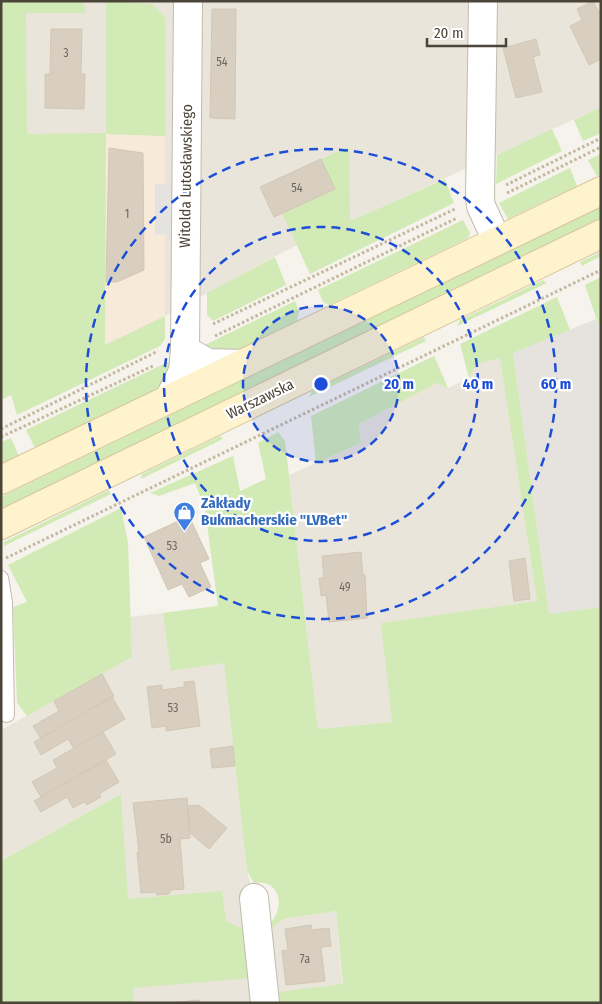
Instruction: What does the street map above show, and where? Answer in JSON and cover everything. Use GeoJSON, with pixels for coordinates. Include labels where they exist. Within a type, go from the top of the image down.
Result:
{"type":"FeatureCollection","features":[{"type":"Feature","properties":{"kind":"main road"},"geometry":{"type":"LineString","coordinates":[[1,480],[601,191]]}},
{"type":"Feature","properties":{"kind":"main road","name":"Warszawska"},"geometry":{"type":"LineString","coordinates":[[1,525],[601,234]]}},
{"type":"Feature","properties":{"kind":"street","name":"Witolda Lutosławskiego"},"geometry":{"type":"LineString","coordinates":[[169,399],[183,371],[185,344],[188,1]]}},
{"type":"Feature","properties":{"kind":"street"},"geometry":{"type":"LineString","coordinates":[[483,1],[480,202],[497,241]]}},
{"type":"Feature","properties":{"kind":"street"},"geometry":{"type":"LineString","coordinates":[[185,344],[208,362],[242,364]]}},
{"type":"Feature","properties":{"kind":"street"},"geometry":{"type":"LineString","coordinates":[[254,898],[265,1003]]}},
{"type":"Feature","properties":{"kind":"lane"},"geometry":{"type":"LineString","coordinates":[[1,578],[5,602],[7,715]]}},
{"type":"Feature","properties":{"kind":"path"},"geometry":{"type":"LineString","coordinates":[[1,429],[185,344],[480,202],[601,138]]}},
{"type":"Feature","properties":{"kind":"path"},"geometry":{"type":"LineString","coordinates":[[1,437],[185,344],[480,202],[601,147]]}},
{"type":"Feature","properties":{"kind":"path"},"geometry":{"type":"LineString","coordinates":[[1,561],[601,270]]}},
{"type":"Feature","properties":{"kind":"shaded area"},"geometry":{"type":"Polygon","coordinates":[[[20,1],[601,1],[601,107],[285,251],[165,316],[105,345],[106,134],[26,134],[26,13],[20,1]]]}},
{"type":"Feature","properties":{"kind":"shaded area"},"geometry":{"type":"Polygon","coordinates":[[[106,134],[165,136],[165,185],[155,185],[155,235],[165,235],[165,316],[105,345],[106,134]]]}},
{"type":"Feature","properties":{"kind":"shaded area"},"geometry":{"type":"Polygon","coordinates":[[[155,184],[175,185],[175,235],[155,235],[155,184]]]}},
{"type":"Feature","properties":{"kind":"shaded area"},"geometry":{"type":"Polygon","coordinates":[[[596,319],[601,332],[601,607],[549,614],[513,353],[596,319]]]}},
{"type":"Feature","properties":{"kind":"shaded area"},"geometry":{"type":"Polygon","coordinates":[[[500,357],[537,601],[382,623],[392,722],[318,729],[289,475],[361,443],[359,424],[437,383],[448,388],[469,378],[477,364],[500,357]]]}},
{"type":"Feature","properties":{"kind":"shaded area"},"geometry":{"type":"Polygon","coordinates":[[[218,606],[247,871],[265,932],[283,919],[336,911],[344,1003],[133,1003],[121,794],[1,861],[1,730],[132,657],[130,617],[218,606]]]}},
{"type":"Feature","properties":{"kind":"green space"},"geometry":{"type":"Polygon","coordinates":[[[1,1],[84,1],[85,13],[26,13],[27,134],[106,133],[106,1],[152,4],[165,17],[165,136],[106,134],[105,345],[165,316],[165,339],[160,346],[17,415],[11,395],[1,400],[1,1]]]}},
{"type":"Feature","properties":{"kind":"green space"},"geometry":{"type":"Polygon","coordinates":[[[601,107],[601,133],[583,141],[574,120],[601,107]]]}},
{"type":"Feature","properties":{"kind":"green space"},"geometry":{"type":"Polygon","coordinates":[[[552,129],[562,151],[496,184],[497,155],[552,129]]]}},
{"type":"Feature","properties":{"kind":"green space"},"geometry":{"type":"Polygon","coordinates":[[[349,147],[350,221],[445,179],[454,203],[310,274],[282,213],[321,159],[349,147]]]}},
{"type":"Feature","properties":{"kind":"green space"},"geometry":{"type":"Polygon","coordinates":[[[601,154],[601,175],[597,176],[588,160],[601,154]]]}},
{"type":"Feature","properties":{"kind":"green space"},"geometry":{"type":"Polygon","coordinates":[[[570,168],[577,186],[508,219],[499,203],[570,168]]]}},
{"type":"Feature","properties":{"kind":"green space"},"geometry":{"type":"Polygon","coordinates":[[[601,206],[601,219],[1,510],[1,497],[601,206]]]}},
{"type":"Feature","properties":{"kind":"green space"},"geometry":{"type":"Polygon","coordinates":[[[463,220],[470,233],[468,238],[329,305],[323,302],[318,290],[463,220]]]}},
{"type":"Feature","properties":{"kind":"green space"},"geometry":{"type":"Polygon","coordinates":[[[601,252],[601,256],[582,266],[580,262],[601,252]]]}},
{"type":"Feature","properties":{"kind":"green space"},"geometry":{"type":"Polygon","coordinates":[[[275,257],[286,285],[213,321],[207,315],[207,293],[275,257]]]}},
{"type":"Feature","properties":{"kind":"green space"},"geometry":{"type":"Polygon","coordinates":[[[601,277],[601,332],[585,285],[601,277]]]}},
{"type":"Feature","properties":{"kind":"green space"},"geometry":{"type":"Polygon","coordinates":[[[543,280],[547,283],[457,326],[460,320],[543,280]]]}},
{"type":"Feature","properties":{"kind":"green space"},"geometry":{"type":"Polygon","coordinates":[[[557,297],[570,330],[513,353],[549,614],[601,607],[601,1003],[271,1003],[270,993],[343,984],[336,911],[283,919],[265,933],[276,915],[279,900],[271,886],[261,882],[254,883],[247,871],[224,663],[171,671],[163,613],[218,606],[205,509],[195,483],[159,496],[150,493],[233,456],[240,491],[266,479],[258,443],[278,432],[285,441],[318,729],[392,722],[381,623],[537,601],[500,358],[477,364],[469,378],[460,344],[557,297]]]}},
{"type":"Feature","properties":{"kind":"green space"},"geometry":{"type":"Polygon","coordinates":[[[295,301],[299,311],[297,321],[231,353],[210,351],[205,345],[295,301]]]}},
{"type":"Feature","properties":{"kind":"green space"},"geometry":{"type":"Polygon","coordinates":[[[424,337],[426,341],[309,397],[312,391],[424,337]]]}},
{"type":"Feature","properties":{"kind":"green space"},"geometry":{"type":"Polygon","coordinates":[[[434,356],[448,388],[437,383],[359,424],[361,443],[316,463],[311,416],[434,356]]]}},
{"type":"Feature","properties":{"kind":"green space"},"geometry":{"type":"Polygon","coordinates":[[[172,360],[162,384],[156,390],[37,448],[34,446],[26,430],[172,360]]]}},
{"type":"Feature","properties":{"kind":"green space"},"geometry":{"type":"Polygon","coordinates":[[[220,436],[223,439],[141,479],[142,474],[220,436]]]}},
{"type":"Feature","properties":{"kind":"green space"},"geometry":{"type":"Polygon","coordinates":[[[11,438],[19,456],[1,464],[1,442],[11,438]]]}},
{"type":"Feature","properties":{"kind":"green space"},"geometry":{"type":"Polygon","coordinates":[[[109,490],[111,494],[4,546],[4,542],[109,490]]]}},
{"type":"Feature","properties":{"kind":"green space"},"geometry":{"type":"Polygon","coordinates":[[[121,508],[128,542],[132,657],[27,716],[17,703],[13,607],[27,602],[8,565],[121,508]]]}},
{"type":"Feature","properties":{"kind":"green space"},"geometry":{"type":"Polygon","coordinates":[[[121,794],[128,899],[222,891],[226,921],[246,930],[251,978],[133,988],[133,1003],[1,1003],[1,861],[121,794]]]}},
{"type":"Feature","properties":{"kind":"building"},"geometry":{"type":"Polygon","coordinates":[[[593,1],[599,12],[601,11],[601,59],[589,65],[570,26],[582,20],[577,9],[593,1]]]}},
{"type":"Feature","properties":{"kind":"building"},"geometry":{"type":"Polygon","coordinates":[[[212,9],[236,9],[235,119],[210,118],[212,9]]]}},
{"type":"Feature","properties":{"kind":"building"},"geometry":{"type":"Polygon","coordinates":[[[51,29],[82,29],[81,74],[85,74],[84,109],[45,108],[45,74],[50,74],[51,29]]]}},
{"type":"Feature","properties":{"kind":"building"},"geometry":{"type":"Polygon","coordinates":[[[536,39],[540,55],[533,57],[542,92],[516,98],[503,48],[536,39]]]}},
{"type":"Feature","properties":{"kind":"building"},"geometry":{"type":"Polygon","coordinates":[[[109,148],[143,153],[144,270],[117,282],[106,282],[109,148]]]}},
{"type":"Feature","properties":{"kind":"building"},"geometry":{"type":"Polygon","coordinates":[[[321,159],[335,189],[274,217],[260,187],[321,159]]]}},
{"type":"Feature","properties":{"kind":"building"},"geometry":{"type":"Polygon","coordinates":[[[189,516],[209,559],[200,563],[211,587],[189,597],[182,584],[168,590],[144,537],[189,516]]]}},
{"type":"Feature","properties":{"kind":"building"},"geometry":{"type":"Polygon","coordinates":[[[361,552],[363,575],[365,575],[367,618],[329,622],[326,595],[321,596],[319,578],[324,578],[322,556],[361,552]]]}},
{"type":"Feature","properties":{"kind":"building"},"geometry":{"type":"Polygon","coordinates":[[[525,558],[530,599],[514,601],[509,561],[525,558]]]}},
{"type":"Feature","properties":{"kind":"building"},"geometry":{"type":"Polygon","coordinates":[[[102,674],[114,696],[41,739],[33,726],[59,711],[54,701],[102,674]]]}},
{"type":"Feature","properties":{"kind":"building"},"geometry":{"type":"Polygon","coordinates":[[[194,681],[200,726],[166,731],[166,726],[152,728],[147,687],[162,685],[162,690],[184,687],[184,682],[194,681]]]}},
{"type":"Feature","properties":{"kind":"building"},"geometry":{"type":"Polygon","coordinates":[[[112,697],[125,719],[74,749],[68,739],[41,755],[34,742],[112,697]]]}},
{"type":"Feature","properties":{"kind":"building"},"geometry":{"type":"Polygon","coordinates":[[[103,732],[116,754],[41,797],[32,782],[57,768],[53,760],[103,732]]]}},
{"type":"Feature","properties":{"kind":"building"},"geometry":{"type":"Polygon","coordinates":[[[233,746],[235,766],[212,768],[210,749],[233,746]]]}},
{"type":"Feature","properties":{"kind":"building"},"geometry":{"type":"Polygon","coordinates":[[[106,760],[119,782],[99,794],[101,797],[87,805],[84,802],[73,808],[67,797],[41,812],[34,801],[106,760]]]}},
{"type":"Feature","properties":{"kind":"building"},"geometry":{"type":"Polygon","coordinates":[[[187,798],[190,838],[180,839],[184,889],[171,890],[169,894],[141,893],[137,852],[139,852],[133,803],[187,798]]]}},
{"type":"Feature","properties":{"kind":"building"},"geometry":{"type":"Polygon","coordinates":[[[199,805],[227,828],[209,849],[190,833],[188,806],[199,805]]]}},
{"type":"Feature","properties":{"kind":"building"},"geometry":{"type":"Polygon","coordinates":[[[311,925],[312,930],[329,928],[331,946],[321,947],[325,981],[286,985],[282,951],[288,950],[285,929],[311,925]]]}},
{"type":"Feature","properties":{"kind":"building"},"geometry":{"type":"Polygon","coordinates":[[[199,1000],[199,1003],[171,1003],[199,1000]]]}},
{"type":"Feature","properties":{"kind":"place","name":"Zakłady Bukmacherskie \"LVBet\""},"geometry":{"type":"Point","coordinates":[185,531]}}]}
